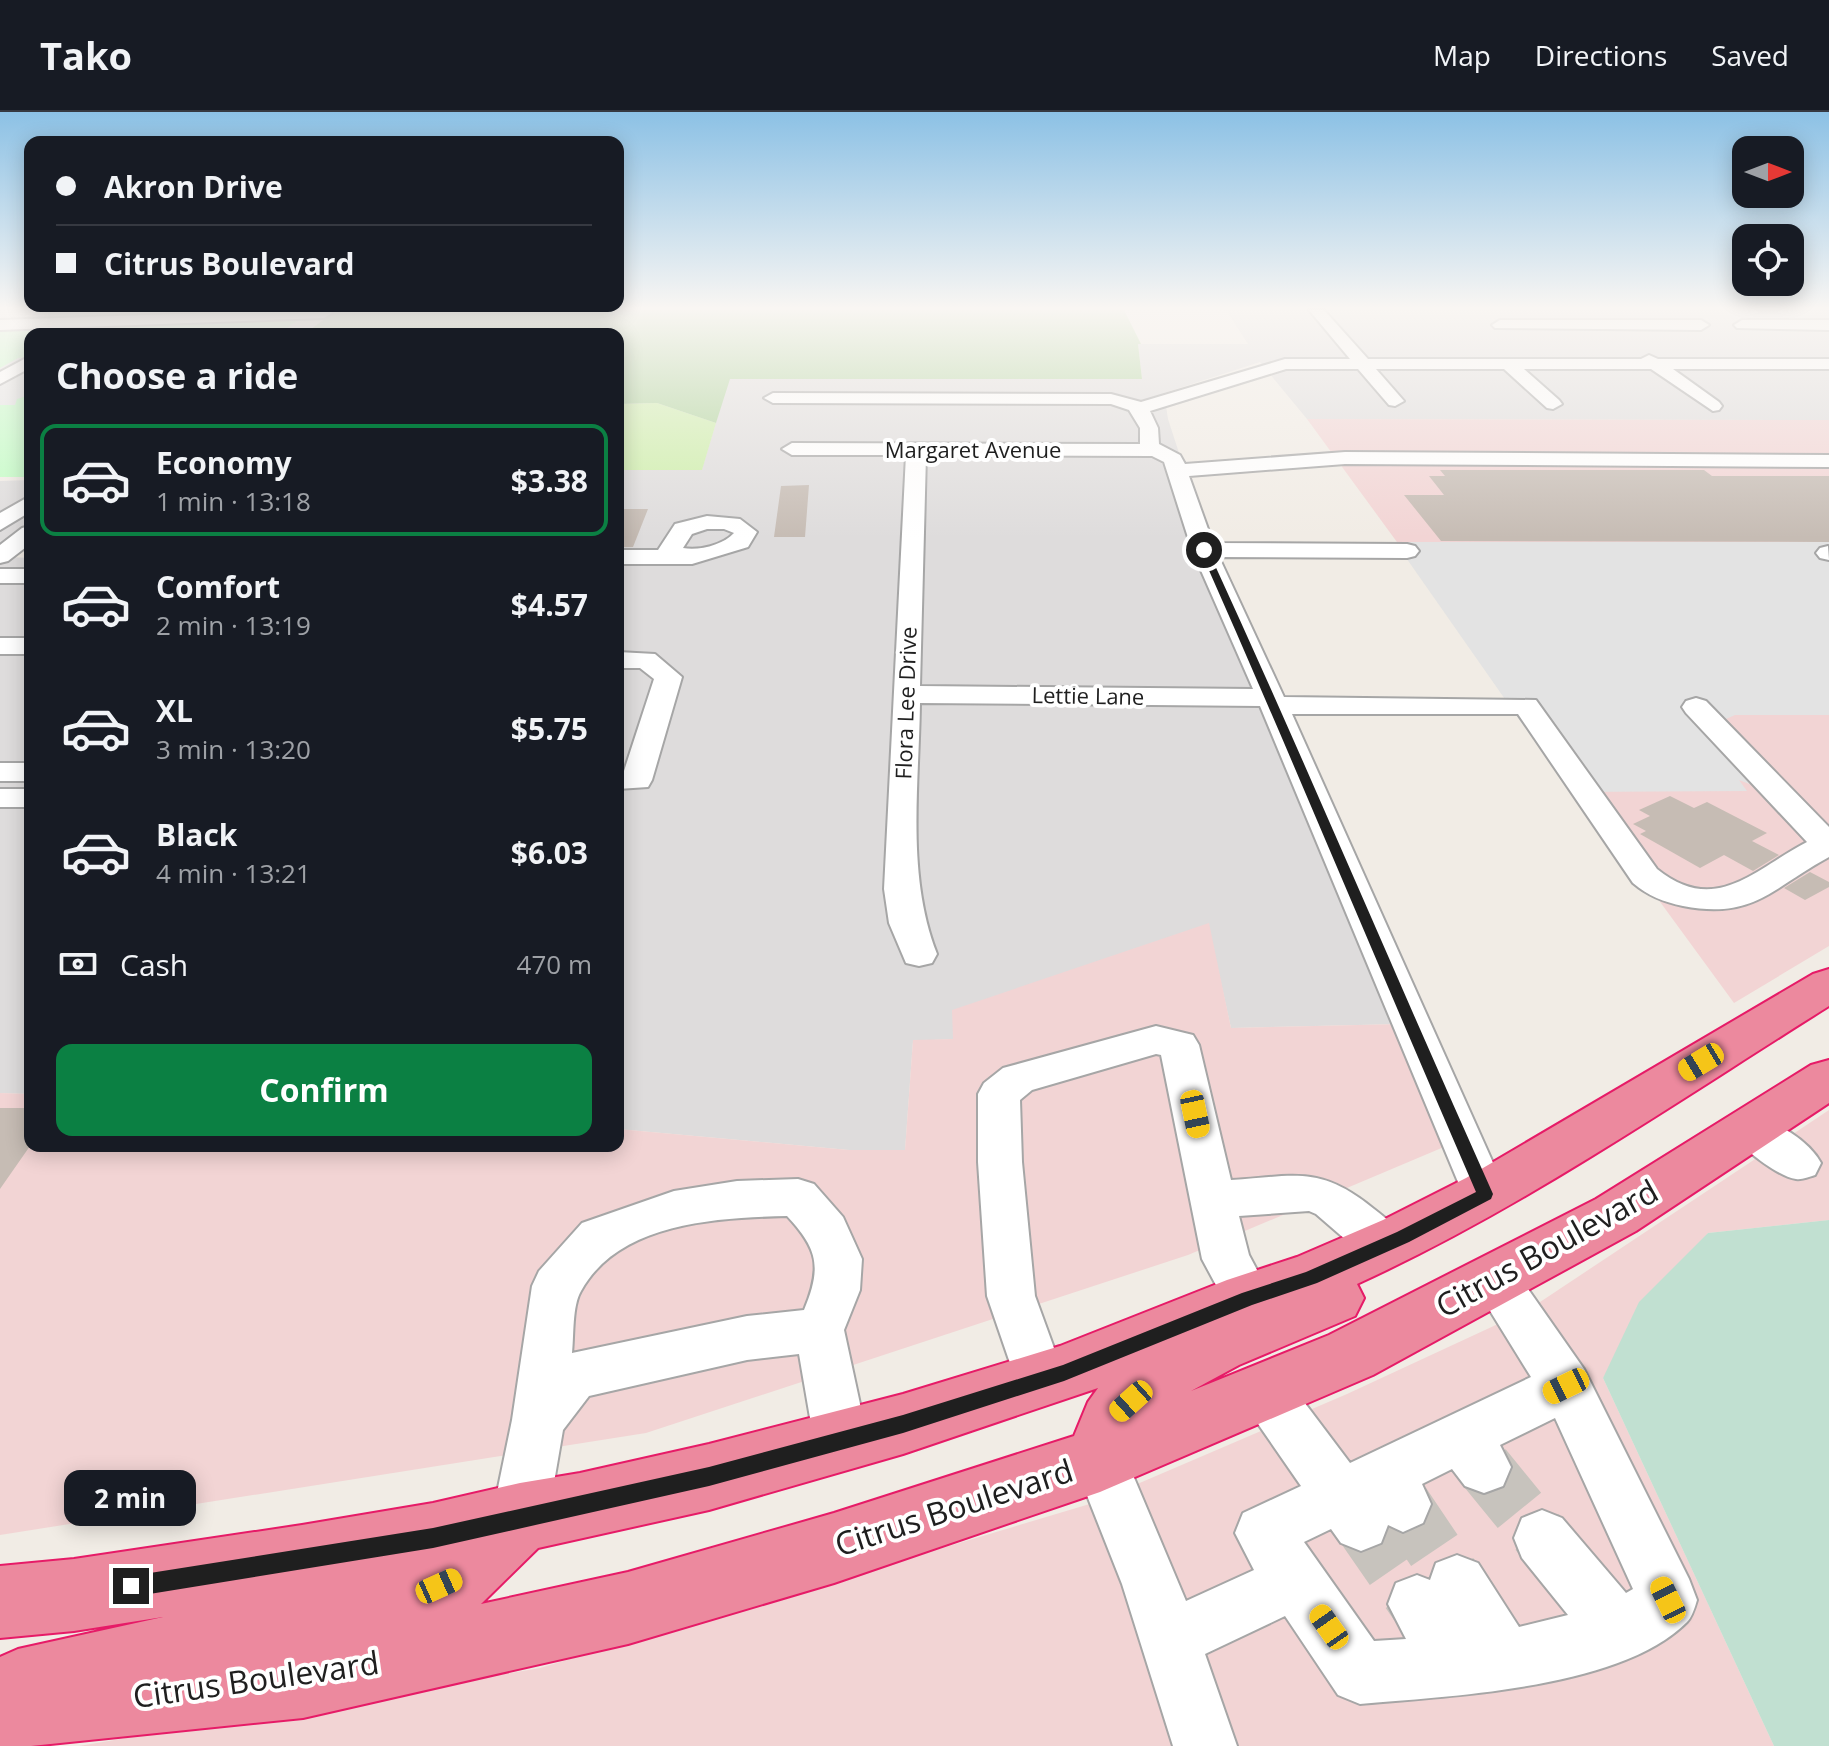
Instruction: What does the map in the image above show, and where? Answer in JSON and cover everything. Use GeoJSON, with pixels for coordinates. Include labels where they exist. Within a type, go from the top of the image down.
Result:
{"type":"FeatureCollection","features":[{"type":"Feature","properties":{"kind":"highway"},"geometry":{"type":"LineString","coordinates":[[0,1602],[74,1595],[302,1560],[433,1538],[520,1517],[580,1507],[709,1477],[841,1441],[1040,1381],[1194,1323],[1248,1298],[1310,1278],[1385,1245],[1485,1194],[1829,985]]}},
{"type":"Feature","properties":{"kind":"highway","name":"Citrus Boulevard"},"geometry":{"type":"LineString","coordinates":[[0,1711],[303,1680],[628,1608],[834,1548],[1100,1460],[1351,1355],[1616,1215],[1775,1147],[1829,1078]]}},
{"type":"Feature","properties":{"kind":"highway"},"geometry":{"type":"LineString","coordinates":[[1100,1460],[1116,1414],[1145,1388],[1202,1352],[1394,1273],[1566,1146]]}},
{"type":"Feature","properties":{"kind":"highway"},"geometry":{"type":"LineString","coordinates":[[0,1691],[417,1596],[462,1576],[520,1517]]}},
{"type":"Feature","properties":{"kind":"street"},"geometry":{"type":"LineString","coordinates":[[1138,408],[1217,386]]}},
{"type":"Feature","properties":{"kind":"street"},"geometry":{"type":"LineString","coordinates":[[1382,386],[1395,401]]}},
{"type":"Feature","properties":{"kind":"street"},"geometry":{"type":"LineString","coordinates":[[1533,386],[1553,404]]}},
{"type":"Feature","properties":{"kind":"street"},"geometry":{"type":"LineString","coordinates":[[1686,386],[1713,406]]}},
{"type":"Feature","properties":{"kind":"street"},"geometry":{"type":"LineString","coordinates":[[773,398],[1111,399],[1129,400],[1138,408],[1150,432],[1148,443],[1173,459],[1204,550],[1485,1194]]}},
{"type":"Feature","properties":{"kind":"street","name":"Margaret Avenue"},"geometry":{"type":"LineString","coordinates":[[792,449],[1155,450]]}},
{"type":"Feature","properties":{"kind":"street","name":"Flora Lee Drive"},"geometry":{"type":"LineString","coordinates":[[916,449],[901,889],[907,923],[919,954]]}},
{"type":"Feature","properties":{"kind":"street"},"geometry":{"type":"LineString","coordinates":[[1176,470],[1230,470],[1280,461],[1345,458],[1829,461]]}},
{"type":"Feature","properties":{"kind":"street"},"geometry":{"type":"LineString","coordinates":[[0,523],[24,506]]}},
{"type":"Feature","properties":{"kind":"street"},"geometry":{"type":"LineString","coordinates":[[0,556],[24,538]]}},
{"type":"Feature","properties":{"kind":"street"},"geometry":{"type":"LineString","coordinates":[[1204,550],[1407,551]]}},
{"type":"Feature","properties":{"kind":"street"},"geometry":{"type":"LineString","coordinates":[[624,557],[692,557]]}},
{"type":"Feature","properties":{"kind":"street"},"geometry":{"type":"LineString","coordinates":[[0,576],[24,576]]}},
{"type":"Feature","properties":{"kind":"street"},"geometry":{"type":"LineString","coordinates":[[0,646],[24,646]]}},
{"type":"Feature","properties":{"kind":"street"},"geometry":{"type":"LineString","coordinates":[[624,660],[646,660],[668,677],[637,780],[624,780]]}},
{"type":"Feature","properties":{"kind":"street","name":"Lettie Lane"},"geometry":{"type":"LineString","coordinates":[[906,694],[1526,706],[1645,876],[1660,888],[1676,894],[1717,900],[1738,897],[1808,852],[1828,845]]}},
{"type":"Feature","properties":{"kind":"street"},"geometry":{"type":"LineString","coordinates":[[1696,707],[1828,845]]}},
{"type":"Feature","properties":{"kind":"street"},"geometry":{"type":"LineString","coordinates":[[0,772],[24,772]]}},
{"type":"Feature","properties":{"kind":"street"},"geometry":{"type":"LineString","coordinates":[[0,798],[24,798]]}},
{"type":"Feature","properties":{"kind":"street"},"geometry":{"type":"LineString","coordinates":[[1040,1381],[1011,1296],[1000,1162],[999,1094],[1018,1079],[1156,1040],[1179,1045],[1226,1259],[1248,1298]]}},
{"type":"Feature","properties":{"kind":"street"},"geometry":{"type":"LineString","coordinates":[[1213,1200],[1310,1193],[1332,1201],[1385,1245]]}},
{"type":"Feature","properties":{"kind":"street"},"geometry":{"type":"LineString","coordinates":[[520,1517],[538,1420],[556,1286],[598,1237],[636,1220],[674,1209],[737,1199],[798,1197],[823,1222],[839,1254],[838,1292],[819,1330],[841,1441]]}},
{"type":"Feature","properties":{"kind":"street"},"geometry":{"type":"LineString","coordinates":[[1495,1280],[1566,1386],[1668,1600],[1620,1632],[1484,1663],[1360,1673],[1263,1533],[1372,1499],[1472,1452],[1566,1386]]}},
{"type":"Feature","properties":{"kind":"street"},"geometry":{"type":"LineString","coordinates":[[538,1420],[573,1376],[747,1338],[819,1330]]}},
{"type":"Feature","properties":{"kind":"street"},"geometry":{"type":"LineString","coordinates":[[1265,1391],[1372,1499]]}},
{"type":"Feature","properties":{"kind":"street"},"geometry":{"type":"LineString","coordinates":[[1100,1460],[1151,1584],[1205,1746]]}},
{"type":"Feature","properties":{"kind":"street"},"geometry":{"type":"LineString","coordinates":[[1542,1538],[1620,1632]]}},
{"type":"Feature","properties":{"kind":"street"},"geometry":{"type":"LineString","coordinates":[[1169,1640],[1297,1580]]}},
{"type":"Feature","properties":{"kind":"street"},"geometry":{"type":"LineString","coordinates":[[1437,1594],[1484,1663]]}},
{"type":"Feature","properties":{"kind":"shaded area"},"geometry":{"type":"Polygon","coordinates":[[[0,386],[24,386],[24,397],[17,399],[15,405],[0,405],[0,386]]]}},
{"type":"Feature","properties":{"kind":"shaded area"},"geometry":{"type":"Polygon","coordinates":[[[727,386],[1185,386],[1164,393],[1168,419],[1213,558],[1402,1024],[1231,1028],[1208,924],[953,1039],[913,1041],[905,1150],[849,1150],[624,1130],[624,470],[702,469],[727,386]]]}},
{"type":"Feature","properties":{"kind":"shaded area"},"geometry":{"type":"Polygon","coordinates":[[[1280,386],[1829,386],[1829,420],[1307,419],[1280,386]]]}},
{"type":"Feature","properties":{"kind":"shaded area"},"geometry":{"type":"Polygon","coordinates":[[[1307,419],[1829,420],[1829,946],[1734,1003],[1307,419]]]}},
{"type":"Feature","properties":{"kind":"shaded area"},"geometry":{"type":"Polygon","coordinates":[[[24,480],[24,529],[0,547],[0,481],[24,480]]]}},
{"type":"Feature","properties":{"kind":"shaded area"},"geometry":{"type":"Polygon","coordinates":[[[1395,542],[1829,542],[1829,715],[1735,715],[1726,719],[1757,787],[1739,780],[1747,791],[1570,792],[1395,542]]]}},
{"type":"Feature","properties":{"kind":"shaded area"},"geometry":{"type":"Polygon","coordinates":[[[10,557],[24,558],[24,1094],[0,1093],[0,565],[10,557]]]}},
{"type":"Feature","properties":{"kind":"shaded area"},"geometry":{"type":"Polygon","coordinates":[[[1209,923],[1231,1028],[1402,1024],[1451,1144],[1188,1255],[646,1433],[0,1535],[0,1093],[24,1094],[24,1152],[624,1152],[624,1130],[849,1150],[905,1150],[913,1040],[953,1039],[952,1010],[1209,923]]]}},
{"type":"Feature","properties":{"kind":"shaded area"},"geometry":{"type":"Polygon","coordinates":[[[1829,1110],[1829,1220],[1708,1233],[1603,1378],[1774,1746],[79,1746],[540,1668],[1093,1503],[1347,1394],[1528,1310],[1829,1110]]]}},
{"type":"Feature","properties":{"kind":"green space"},"geometry":{"type":"Polygon","coordinates":[[[0,386],[24,386],[24,477],[0,477],[0,386]]]}},
{"type":"Feature","properties":{"kind":"green space"},"geometry":{"type":"Polygon","coordinates":[[[624,386],[728,386],[716,423],[657,403],[624,404],[624,386]]]}},
{"type":"Feature","properties":{"kind":"green space"},"geometry":{"type":"Polygon","coordinates":[[[657,403],[716,423],[702,470],[624,470],[624,404],[657,403]]]}},
{"type":"Feature","properties":{"kind":"green space"},"geometry":{"type":"Polygon","coordinates":[[[1829,1220],[1829,1746],[1774,1746],[1603,1378],[1639,1302],[1708,1233],[1829,1220]]]}},
{"type":"Feature","properties":{"kind":"building"},"geometry":{"type":"Polygon","coordinates":[[[1440,470],[1704,470],[1712,476],[1829,476],[1829,542],[1441,541],[1404,495],[1444,495],[1429,476],[1445,476],[1440,470]]]}},
{"type":"Feature","properties":{"kind":"building"},"geometry":{"type":"Polygon","coordinates":[[[809,485],[805,537],[774,537],[781,486],[809,485]]]}},
{"type":"Feature","properties":{"kind":"building"},"geometry":{"type":"Polygon","coordinates":[[[624,509],[648,509],[633,547],[624,547],[624,509]]]}},
{"type":"Feature","properties":{"kind":"building"},"geometry":{"type":"Polygon","coordinates":[[[1670,796],[1694,808],[1707,802],[1767,833],[1752,841],[1779,855],[1753,871],[1724,855],[1700,868],[1640,834],[1646,831],[1633,824],[1650,816],[1639,810],[1670,796]]]}},
{"type":"Feature","properties":{"kind":"building"},"geometry":{"type":"Polygon","coordinates":[[[1810,872],[1829,882],[1829,887],[1805,900],[1784,888],[1810,872]]]}},
{"type":"Feature","properties":{"kind":"building"},"geometry":{"type":"Polygon","coordinates":[[[0,1108],[24,1108],[26,1152],[0,1189],[0,1108]]]}},
{"type":"Feature","properties":{"kind":"tunnel"},"geometry":{"type":"LineString","coordinates":[[1484,1467],[1542,1538]]}},
{"type":"Feature","properties":{"kind":"tunnel"},"geometry":{"type":"LineString","coordinates":[[1403,1504],[1457,1584]]}},
{"type":"Feature","properties":{"kind":"tunnel"},"geometry":{"type":"LineString","coordinates":[[1361,1523],[1417,1604]]}},
{"type":"Feature","properties":{"kind":"route"},"geometry":{"type":"LineString","coordinates":[[131,1586],[433,1538],[709,1477],[903,1424],[1064,1373],[1194,1323],[1248,1298],[1310,1278],[1403,1237],[1485,1194],[1204,550]]}}]}
